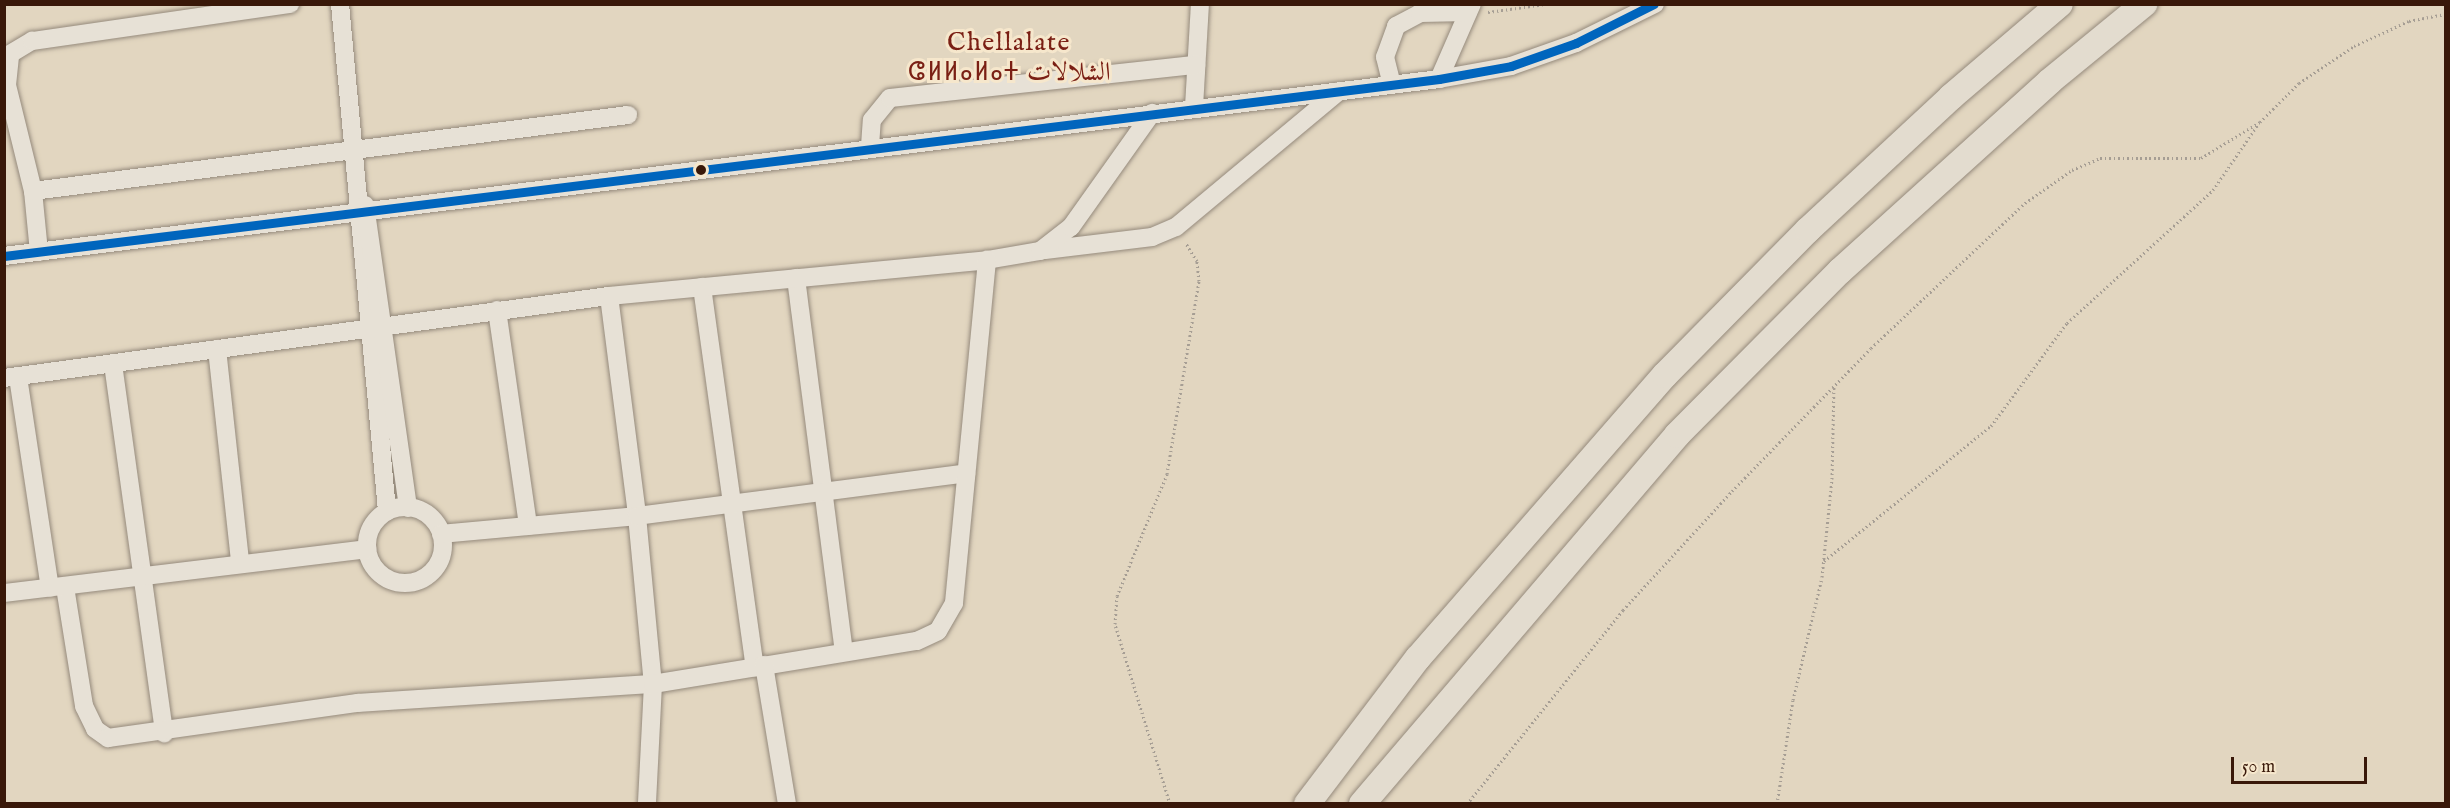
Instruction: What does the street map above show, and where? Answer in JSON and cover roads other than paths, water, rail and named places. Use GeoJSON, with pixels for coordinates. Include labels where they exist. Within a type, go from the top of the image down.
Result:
{"type":"FeatureCollection","features":[{"type":"Feature","properties":{"kind":"highway"},"geometry":{"type":"LineString","coordinates":[[1307,804],[1425,649],[1665,375],[1808,230],[1951,97],[2060,4]]}},
{"type":"Feature","properties":{"kind":"highway"},"geometry":{"type":"LineString","coordinates":[[1362,804],[1677,435],[1840,271],[2050,81],[2144,4]]}},
{"type":"Feature","properties":{"kind":"street"},"geometry":{"type":"LineString","coordinates":[[39,252],[33,191],[7,85],[10,54],[18,47],[32,41],[290,4]]}},
{"type":"Feature","properties":{"kind":"street"},"geometry":{"type":"LineString","coordinates":[[340,4],[376,327],[408,507]]}},
{"type":"Feature","properties":{"kind":"street"},"geometry":{"type":"LineString","coordinates":[[1194,108],[1200,4]]}},
{"type":"Feature","properties":{"kind":"street"},"geometry":{"type":"LineString","coordinates":[[4,256],[361,204],[1439,78],[1511,66],[1554,51],[1655,4]]}},
{"type":"Feature","properties":{"kind":"street"},"geometry":{"type":"LineString","coordinates":[[1392,85],[1385,64],[1387,41],[1410,12],[1470,8],[1439,78]]}},
{"type":"Feature","properties":{"kind":"street"},"geometry":{"type":"LineString","coordinates":[[870,146],[872,120],[890,98],[1196,65]]}},
{"type":"Feature","properties":{"kind":"street"},"geometry":{"type":"LineString","coordinates":[[987,260],[966,473],[961,560],[949,617],[938,631],[917,641],[652,684],[358,703],[164,733],[108,738],[95,729],[82,696],[11,378],[609,296],[987,260],[1152,237],[1176,227],[1340,91]]}},
{"type":"Feature","properties":{"kind":"street"},"geometry":{"type":"LineString","coordinates":[[1040,251],[1071,227],[1152,113]]}},
{"type":"Feature","properties":{"kind":"street"},"geometry":{"type":"LineString","coordinates":[[33,191],[355,148],[628,116]]}},
{"type":"Feature","properties":{"kind":"street"},"geometry":{"type":"LineString","coordinates":[[796,278],[826,491],[844,652]]}},
{"type":"Feature","properties":{"kind":"street"},"geometry":{"type":"LineString","coordinates":[[702,287],[730,504],[787,804]]}},
{"type":"Feature","properties":{"kind":"street"},"geometry":{"type":"LineString","coordinates":[[609,296],[637,516],[652,684],[647,804]]}},
{"type":"Feature","properties":{"kind":"street"},"geometry":{"type":"LineString","coordinates":[[497,310],[528,526]]}},
{"type":"Feature","properties":{"kind":"street"},"geometry":{"type":"LineString","coordinates":[[376,327],[387,512]]}},
{"type":"Feature","properties":{"kind":"street"},"geometry":{"type":"LineString","coordinates":[[217,349],[240,562]]}},
{"type":"Feature","properties":{"kind":"street"},"geometry":{"type":"LineString","coordinates":[[113,364],[164,733]]}},
{"type":"Feature","properties":{"kind":"street"},"geometry":{"type":"LineString","coordinates":[[441,534],[637,516],[966,473]]}},
{"type":"Feature","properties":{"kind":"street"},"geometry":{"type":"LineString","coordinates":[[408,507],[432,519],[441,534],[440,561],[421,580],[408,583],[382,576],[367,549],[370,529],[387,512],[408,507]]}},
{"type":"Feature","properties":{"kind":"street"},"geometry":{"type":"LineString","coordinates":[[4,593],[57,588],[240,562],[367,549]]}},
{"type":"Feature","properties":{"kind":"district","name":"Chellalate ⵛⵍⵍⴰⵍⴰⵜ الشلالات"},"geometry":{"type":"Point","coordinates":[1009,58]}}]}
